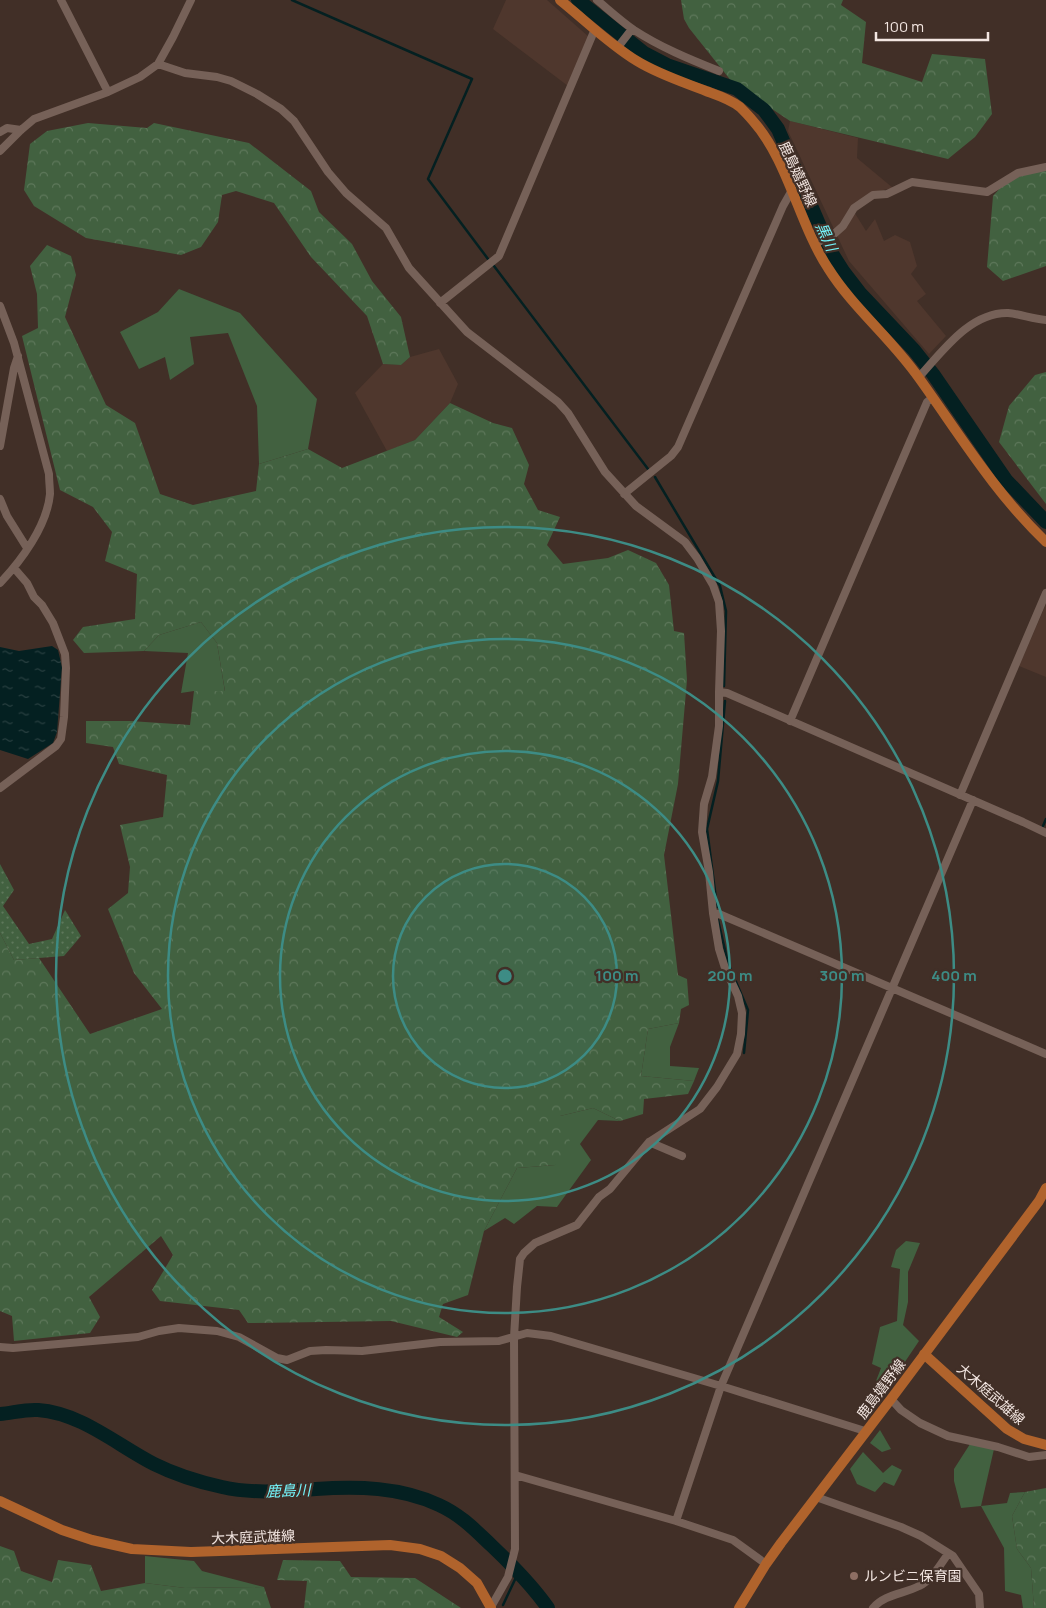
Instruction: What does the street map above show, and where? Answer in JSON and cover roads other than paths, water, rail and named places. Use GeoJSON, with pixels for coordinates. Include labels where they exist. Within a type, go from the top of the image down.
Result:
{"type":"FeatureCollection","features":[{"type":"Feature","properties":{"kind":"main road","name":"鹿島嬉野線"},"geometry":{"type":"LineString","coordinates":[[560,0],[595,29],[620,44],[637,61],[666,76],[721,96],[740,107],[766,138],[827,268],[843,290],[918,377],[997,489],[1023,520],[1046,542]]}},
{"type":"Feature","properties":{"kind":"main road","name":"鹿島嬉野線"},"geometry":{"type":"LineString","coordinates":[[739,1608],[766,1564],[1039,1201],[1046,1188]]}},
{"type":"Feature","properties":{"kind":"main road","name":"大木庭武雄線"},"geometry":{"type":"LineString","coordinates":[[924,1354],[1007,1429],[1024,1439],[1046,1445]]}},
{"type":"Feature","properties":{"kind":"main road","name":"大木庭武雄線"},"geometry":{"type":"LineString","coordinates":[[0,1501],[62,1530],[92,1540],[132,1549],[191,1552],[390,1545],[420,1549],[441,1556],[460,1568],[477,1583],[491,1608]]}},
{"type":"Feature","properties":{"kind":"street"},"geometry":{"type":"LineString","coordinates":[[61,0],[108,92]]}},
{"type":"Feature","properties":{"kind":"street"},"geometry":{"type":"LineString","coordinates":[[0,151],[34,119],[108,92],[140,77],[158,64],[191,0]]}},
{"type":"Feature","properties":{"kind":"street"},"geometry":{"type":"LineString","coordinates":[[597,0],[631,31],[719,71]]}},
{"type":"Feature","properties":{"kind":"street"},"geometry":{"type":"LineString","coordinates":[[440,303],[499,256],[595,29]]}},
{"type":"Feature","properties":{"kind":"street"},"geometry":{"type":"LineString","coordinates":[[620,44],[631,31]]}},
{"type":"Feature","properties":{"kind":"street"},"geometry":{"type":"LineString","coordinates":[[158,64],[185,73],[217,77],[231,82],[257,94],[281,109],[294,121],[328,172],[346,193],[386,228],[409,268],[466,332],[558,402],[568,413],[605,472],[624,494],[636,506],[685,542],[697,558],[713,586],[719,602],[721,630],[719,726],[712,777],[704,804],[702,832],[719,949],[725,968],[738,996],[742,1013],[741,1034],[737,1054],[717,1087],[700,1109],[649,1142],[610,1189],[598,1197],[577,1225],[535,1243],[524,1253],[520,1260],[514,1337],[515,1549],[508,1577],[491,1608]]}},
{"type":"Feature","properties":{"kind":"street"},"geometry":{"type":"LineString","coordinates":[[0,132],[7,128],[21,130]]}},
{"type":"Feature","properties":{"kind":"street"},"geometry":{"type":"LineString","coordinates":[[815,244],[834,234],[843,226],[854,208],[873,195],[887,194],[912,182],[987,192],[1018,173],[1046,167]]}},
{"type":"Feature","properties":{"kind":"street"},"geometry":{"type":"LineString","coordinates":[[624,494],[671,456],[678,447],[783,206],[792,192]]}},
{"type":"Feature","properties":{"kind":"street"},"geometry":{"type":"LineString","coordinates":[[0,306],[18,356],[49,474],[50,495],[44,516],[27,548],[14,568],[0,583]]}},
{"type":"Feature","properties":{"kind":"street"},"geometry":{"type":"LineString","coordinates":[[918,377],[966,327],[982,318],[994,314],[1009,313],[1046,320]]}},
{"type":"Feature","properties":{"kind":"street"},"geometry":{"type":"LineString","coordinates":[[0,446],[2,419],[18,356]]}},
{"type":"Feature","properties":{"kind":"street"},"geometry":{"type":"LineString","coordinates":[[790,721],[927,402],[932,398]]}},
{"type":"Feature","properties":{"kind":"street"},"geometry":{"type":"LineString","coordinates":[[0,499],[7,516],[27,548]]}},
{"type":"Feature","properties":{"kind":"street"},"geometry":{"type":"LineString","coordinates":[[0,788],[56,746],[61,739],[64,717],[65,654],[53,623],[34,597],[27,582],[14,568]]}},
{"type":"Feature","properties":{"kind":"street"},"geometry":{"type":"LineString","coordinates":[[960,794],[1046,593]]}},
{"type":"Feature","properties":{"kind":"street"},"geometry":{"type":"LineString","coordinates":[[719,692],[960,794],[1046,833]]}},
{"type":"Feature","properties":{"kind":"street"},"geometry":{"type":"LineString","coordinates":[[676,1521],[721,1386],[894,988],[973,800]]}},
{"type":"Feature","properties":{"kind":"street"},"geometry":{"type":"LineString","coordinates":[[713,912],[1046,1054]]}},
{"type":"Feature","properties":{"kind":"street"},"geometry":{"type":"LineString","coordinates":[[649,1142],[682,1156]]}},
{"type":"Feature","properties":{"kind":"street"},"geometry":{"type":"LineString","coordinates":[[0,1347],[12,1348],[138,1337],[179,1328],[218,1331],[239,1337],[277,1358],[287,1360],[310,1351],[362,1351],[440,1342],[499,1341],[527,1332],[551,1336],[721,1386],[865,1432]]}},
{"type":"Feature","properties":{"kind":"street"},"geometry":{"type":"LineString","coordinates":[[891,1399],[901,1410],[948,1436],[998,1447],[1029,1457],[1046,1455]]}},
{"type":"Feature","properties":{"kind":"street"},"geometry":{"type":"LineString","coordinates":[[515,1475],[676,1521],[733,1540],[766,1564]]}},
{"type":"Feature","properties":{"kind":"street"},"geometry":{"type":"LineString","coordinates":[[816,1497],[901,1527],[921,1536],[953,1556],[979,1594],[980,1608]]}},
{"type":"Feature","properties":{"kind":"street"},"geometry":{"type":"LineString","coordinates":[[873,1608],[878,1603],[898,1593],[920,1586],[932,1576],[948,1554]]}},
{"type":"Feature","properties":{"kind":"water"},"geometry":{"type":"Polygon","coordinates":[[[52,646],[58,650],[62,667],[57,732],[53,743],[28,759],[0,750],[0,647],[19,651],[52,646]]]}},
{"type":"Feature","properties":{"kind":"waterway"},"geometry":{"type":"LineString","coordinates":[[292,0],[472,79],[428,179],[488,259]]}},
{"type":"Feature","properties":{"kind":"waterway","name":"黒川"},"geometry":{"type":"LineString","coordinates":[[578,0],[644,53],[667,65],[737,89],[764,110],[778,129],[831,252],[843,271],[860,293],[914,350],[933,374],[1006,480],[1046,522]]}},
{"type":"Feature","properties":{"kind":"waterway"},"geometry":{"type":"LineString","coordinates":[[494,266],[648,469]]}},
{"type":"Feature","properties":{"kind":"waterway"},"geometry":{"type":"LineString","coordinates":[[655,477],[720,586],[726,611],[724,686]]}},
{"type":"Feature","properties":{"kind":"waterway"},"geometry":{"type":"LineString","coordinates":[[717,907],[707,829],[718,781],[725,701]]}},
{"type":"Feature","properties":{"kind":"waterway"},"geometry":{"type":"LineString","coordinates":[[1043,826],[1046,819]]}},
{"type":"Feature","properties":{"kind":"waterway"},"geometry":{"type":"LineString","coordinates":[[718,920],[728,963],[748,1010],[744,1053]]}},
{"type":"Feature","properties":{"kind":"waterway","name":"鹿島川"},"geometry":{"type":"LineString","coordinates":[[0,1414],[38,1410],[54,1412],[84,1423],[162,1468],[204,1483],[222,1487],[245,1491],[363,1488],[410,1494],[439,1505],[461,1518],[500,1553],[548,1608]]}},
{"type":"Feature","properties":{"kind":"waterway"},"geometry":{"type":"LineString","coordinates":[[503,1605],[519,1571]]}},
{"type":"Feature","properties":{"kind":"place","name":"ルンビニ保育園"},"geometry":{"type":"Point","coordinates":[854,1576]}}]}
